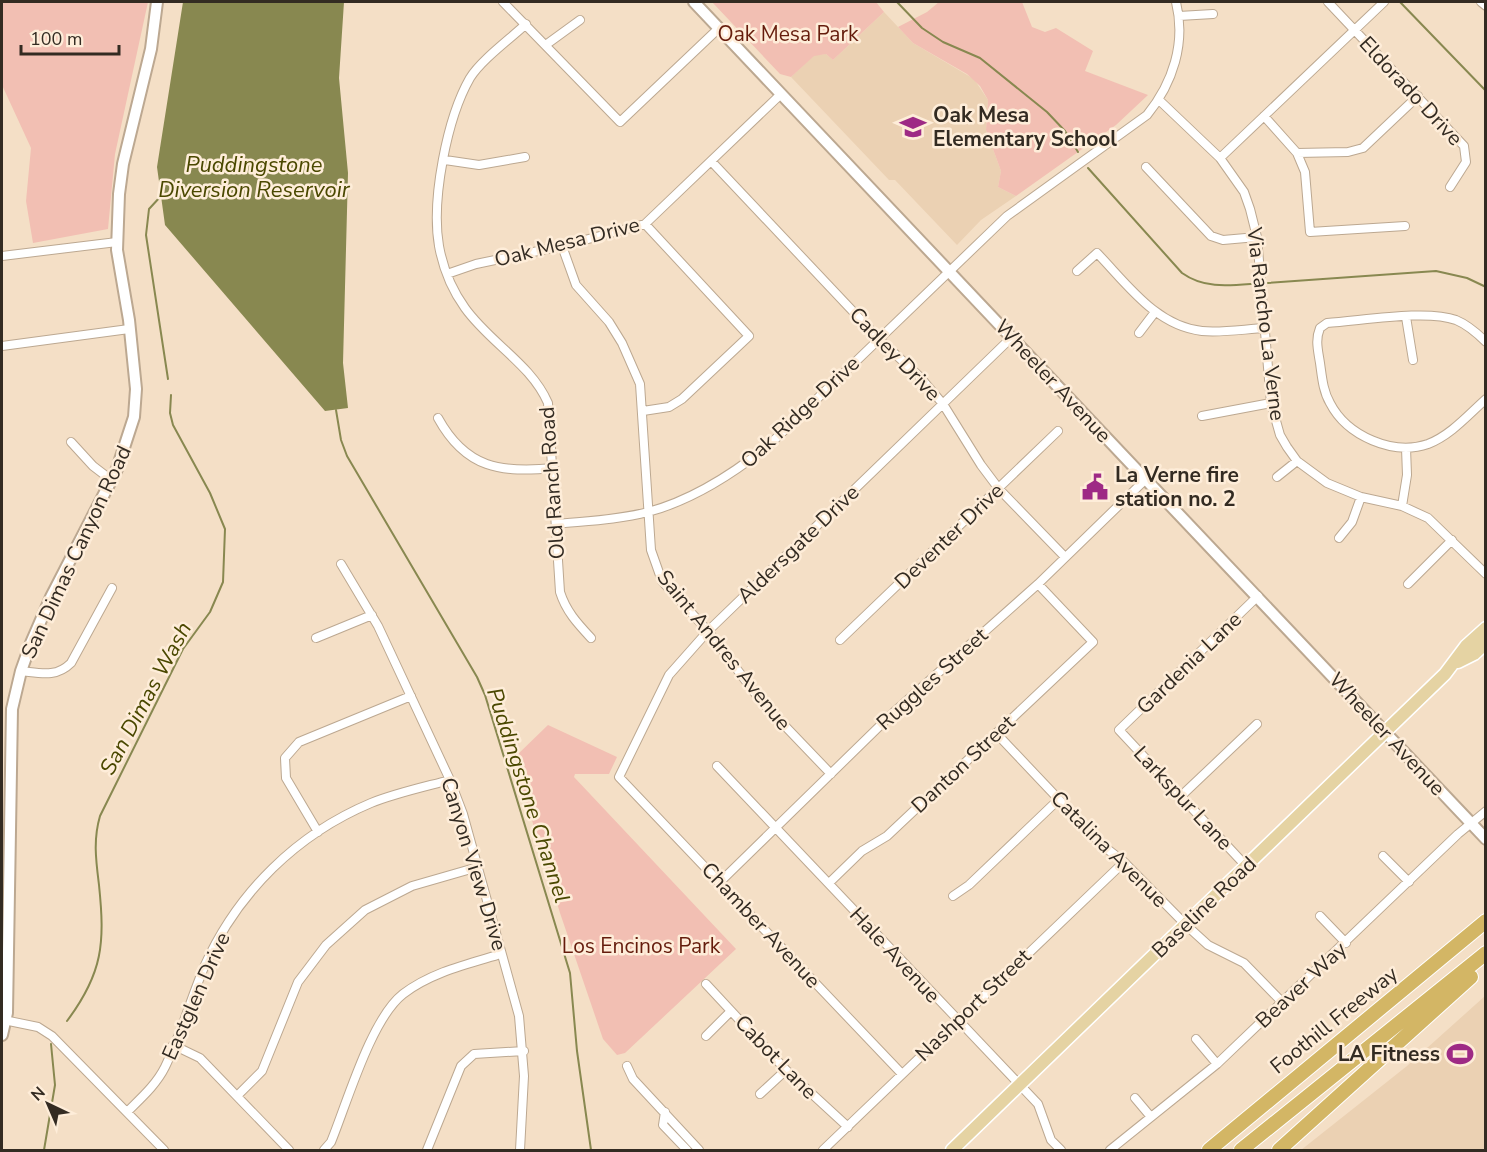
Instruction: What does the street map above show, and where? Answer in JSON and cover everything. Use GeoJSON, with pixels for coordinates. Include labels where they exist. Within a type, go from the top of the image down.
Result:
{"type":"FeatureCollection","features":[{"type":"Feature","properties":{"kind":"highway","name":"Foothill Freeway"},"geometry":{"type":"LineString","coordinates":[[1209,1150],[1485,921]]}},
{"type":"Feature","properties":{"kind":"highway"},"geometry":{"type":"LineString","coordinates":[[1222,1150],[1485,933]]}},
{"type":"Feature","properties":{"kind":"highway"},"geometry":{"type":"LineString","coordinates":[[1241,1150],[1485,953]]}},
{"type":"Feature","properties":{"kind":"highway"},"geometry":{"type":"LineString","coordinates":[[1279,1150],[1485,965]]}},
{"type":"Feature","properties":{"kind":"highway"},"geometry":{"type":"LineString","coordinates":[[1254,1150],[1471,977]]}},
{"type":"Feature","properties":{"kind":"main road","name":"San Dimas Canyon Road"},"geometry":{"type":"LineString","coordinates":[[2,1035],[7,1001],[6,772],[12,709],[21,670],[51,597],[126,447],[134,417],[136,389],[117,242],[123,164],[151,49],[157,2]]}},
{"type":"Feature","properties":{"kind":"main road","name":"Wheeler Avenue"},"geometry":{"type":"LineString","coordinates":[[694,2],[1258,596],[1485,839]]}},
{"type":"Feature","properties":{"kind":"main road","name":"Baseline Road"},"geometry":{"type":"LineString","coordinates":[[952,1150],[1386,732],[1456,662],[1466,646],[1485,628]]}},
{"type":"Feature","properties":{"kind":"main road","name":"Baseline Road"},"geometry":{"type":"LineString","coordinates":[[1456,662],[1474,654],[1485,643]]}},
{"type":"Feature","properties":{"kind":"street"},"geometry":{"type":"LineString","coordinates":[[503,2],[547,44],[620,122],[719,28]]}},
{"type":"Feature","properties":{"kind":"street"},"geometry":{"type":"LineString","coordinates":[[1159,100],[1175,64],[1179,16],[1176,2]]}},
{"type":"Feature","properties":{"kind":"street","name":"Eldorado Drive"},"geometry":{"type":"LineString","coordinates":[[1328,2],[1464,146],[1466,162],[1450,187]]}},
{"type":"Feature","properties":{"kind":"street"},"geometry":{"type":"LineString","coordinates":[[1220,158],[1384,2]]}},
{"type":"Feature","properties":{"kind":"street"},"geometry":{"type":"LineString","coordinates":[[1481,2],[1485,6]]}},
{"type":"Feature","properties":{"kind":"street"},"geometry":{"type":"LineString","coordinates":[[1179,16],[1214,14]]}},
{"type":"Feature","properties":{"kind":"street"},"geometry":{"type":"LineString","coordinates":[[547,44],[580,20]]}},
{"type":"Feature","properties":{"kind":"street","name":"Old Ranch Road"},"geometry":{"type":"LineString","coordinates":[[526,24],[472,75],[458,103],[445,160],[437,214],[439,246],[452,290],[478,326],[542,388],[548,403],[554,468],[560,592],[564,605],[591,638]]}},
{"type":"Feature","properties":{"kind":"street","name":"Oak Mesa Drive"},"geometry":{"type":"LineString","coordinates":[[447,274],[476,264],[562,246],[645,224],[781,94]]}},
{"type":"Feature","properties":{"kind":"street"},"geometry":{"type":"LineString","coordinates":[[1297,153],[1348,152],[1363,148],[1418,96]]}},
{"type":"Feature","properties":{"kind":"street","name":"Via Rancho La Verne"},"geometry":{"type":"LineString","coordinates":[[1159,100],[1220,158],[1244,192],[1257,237],[1271,403],[1280,435],[1297,460],[1327,483],[1361,497],[1402,506],[1428,518],[1485,574]]}},
{"type":"Feature","properties":{"kind":"street","name":"Oak Ridge Drive"},"geometry":{"type":"LineString","coordinates":[[556,524],[648,512],[688,497],[742,467],[769,445],[949,270],[1024,201],[1130,129],[1159,100]]}},
{"type":"Feature","properties":{"kind":"street"},"geometry":{"type":"LineString","coordinates":[[1264,116],[1297,153],[1305,172],[1310,232],[1405,226]]}},
{"type":"Feature","properties":{"kind":"street"},"geometry":{"type":"LineString","coordinates":[[445,160],[479,165],[525,157]]}},
{"type":"Feature","properties":{"kind":"street","name":"Cadley Drive"},"geometry":{"type":"LineString","coordinates":[[711,161],[879,339],[920,377],[943,404],[999,489],[1065,556]]}},
{"type":"Feature","properties":{"kind":"street"},"geometry":{"type":"LineString","coordinates":[[1146,167],[1211,236],[1223,240],[1257,237]]}},
{"type":"Feature","properties":{"kind":"street"},"geometry":{"type":"LineString","coordinates":[[643,411],[669,407],[682,399],[749,336],[645,224]]}},
{"type":"Feature","properties":{"kind":"street"},"geometry":{"type":"LineString","coordinates":[[2,256],[117,242]]}},
{"type":"Feature","properties":{"kind":"street","name":"Saint Andres Avenue"},"geometry":{"type":"LineString","coordinates":[[562,246],[576,285],[609,322],[622,343],[639,384],[643,411],[651,550],[662,581],[708,631],[761,701],[831,774]]}},
{"type":"Feature","properties":{"kind":"street"},"geometry":{"type":"LineString","coordinates":[[1077,271],[1097,253],[1155,312],[1187,329],[1204,331],[1266,328]]}},
{"type":"Feature","properties":{"kind":"street"},"geometry":{"type":"LineString","coordinates":[[1139,333],[1155,312]]}},
{"type":"Feature","properties":{"kind":"street"},"geometry":{"type":"LineString","coordinates":[[1406,317],[1413,360]]}},
{"type":"Feature","properties":{"kind":"street"},"geometry":{"type":"LineString","coordinates":[[1485,342],[1473,329],[1443,317],[1406,317],[1327,323],[1320,328],[1316,338],[1324,388],[1339,417],[1368,439],[1388,446],[1406,448],[1428,444],[1443,436],[1485,399]]}},
{"type":"Feature","properties":{"kind":"street"},"geometry":{"type":"LineString","coordinates":[[2,346],[129,329]]}},
{"type":"Feature","properties":{"kind":"street","name":"Aldersgate Drive"},"geometry":{"type":"LineString","coordinates":[[619,777],[669,675],[708,631],[1012,338]]}},
{"type":"Feature","properties":{"kind":"street"},"geometry":{"type":"LineString","coordinates":[[1202,416],[1271,403]]}},
{"type":"Feature","properties":{"kind":"street"},"geometry":{"type":"LineString","coordinates":[[438,418],[452,439],[483,464],[512,470],[554,468]]}},
{"type":"Feature","properties":{"kind":"street","name":"Deventer Drive"},"geometry":{"type":"LineString","coordinates":[[840,640],[1058,431]]}},
{"type":"Feature","properties":{"kind":"street"},"geometry":{"type":"LineString","coordinates":[[71,442],[93,466],[110,479]]}},
{"type":"Feature","properties":{"kind":"street"},"geometry":{"type":"LineString","coordinates":[[1402,506],[1407,475],[1406,448]]}},
{"type":"Feature","properties":{"kind":"street"},"geometry":{"type":"LineString","coordinates":[[1277,477],[1297,460]]}},
{"type":"Feature","properties":{"kind":"street","name":"Ruggles Street"},"geometry":{"type":"LineString","coordinates":[[721,881],[894,712],[1038,584],[1146,479]]}},
{"type":"Feature","properties":{"kind":"street"},"geometry":{"type":"LineString","coordinates":[[1340,538],[1352,522],[1361,497]]}},
{"type":"Feature","properties":{"kind":"street"},"geometry":{"type":"LineString","coordinates":[[1408,584],[1452,540]]}},
{"type":"Feature","properties":{"kind":"street","name":"Canyon View Drive"},"geometry":{"type":"LineString","coordinates":[[341,564],[372,615],[450,780],[463,814],[519,1016],[524,1051],[520,1150]]}},
{"type":"Feature","properties":{"kind":"street","name":"Danton Street"},"geometry":{"type":"LineString","coordinates":[[829,883],[862,851],[887,836],[1093,642],[1038,584]]}},
{"type":"Feature","properties":{"kind":"street"},"geometry":{"type":"LineString","coordinates":[[21,670],[53,674],[63,671],[71,663],[112,588]]}},
{"type":"Feature","properties":{"kind":"street","name":"Gardenia Lane"},"geometry":{"type":"LineString","coordinates":[[1119,730],[1258,596]]}},
{"type":"Feature","properties":{"kind":"street"},"geometry":{"type":"LineString","coordinates":[[316,638],[372,615]]}},
{"type":"Feature","properties":{"kind":"street"},"geometry":{"type":"LineString","coordinates":[[318,832],[286,778],[285,758],[299,742],[411,696]]}},
{"type":"Feature","properties":{"kind":"street"},"geometry":{"type":"LineString","coordinates":[[1180,796],[1257,724]]}},
{"type":"Feature","properties":{"kind":"street","name":"Larkspur Lane"},"geometry":{"type":"LineString","coordinates":[[1119,730],[1246,867]]}},
{"type":"Feature","properties":{"kind":"street","name":"Catalina Avenue"},"geometry":{"type":"LineString","coordinates":[[996,733],[1102,845],[1124,862],[1185,925],[1208,945],[1244,963],[1283,1004]]}},
{"type":"Feature","properties":{"kind":"street","name":"Hale Avenue"},"geometry":{"type":"LineString","coordinates":[[717,766],[1038,1104],[1052,1140],[1060,1150]]}},
{"type":"Feature","properties":{"kind":"street","name":"Chamber Avenue"},"geometry":{"type":"LineString","coordinates":[[619,777],[721,881],[902,1074]]}},
{"type":"Feature","properties":{"kind":"street","name":"Eastglen Drive"},"geometry":{"type":"LineString","coordinates":[[127,1112],[152,1087],[165,1067],[206,964],[237,909],[269,871],[318,832],[371,803],[450,780]]}},
{"type":"Feature","properties":{"kind":"street"},"geometry":{"type":"LineString","coordinates":[[953,896],[969,885],[1058,800]]}},
{"type":"Feature","properties":{"kind":"street","name":"Beaver Way"},"geometry":{"type":"LineString","coordinates":[[1110,1150],[1217,1064],[1485,811]]}},
{"type":"Feature","properties":{"kind":"street"},"geometry":{"type":"LineString","coordinates":[[1383,856],[1409,882]]}},
{"type":"Feature","properties":{"kind":"street","name":"Nashport Street"},"geometry":{"type":"LineString","coordinates":[[823,1150],[1124,862]]}},
{"type":"Feature","properties":{"kind":"street"},"geometry":{"type":"LineString","coordinates":[[238,1095],[262,1071],[298,982],[326,945],[365,910],[403,890],[478,867]]}},
{"type":"Feature","properties":{"kind":"street"},"geometry":{"type":"LineString","coordinates":[[1320,916],[1346,943]]}},
{"type":"Feature","properties":{"kind":"street"},"geometry":{"type":"LineString","coordinates":[[324,1150],[331,1142],[379,1024],[402,995],[438,974],[501,954]]}},
{"type":"Feature","properties":{"kind":"street","name":"Cabot Lane"},"geometry":{"type":"LineString","coordinates":[[706,984],[786,1070],[848,1127]]}},
{"type":"Feature","properties":{"kind":"street"},"geometry":{"type":"LineString","coordinates":[[706,1036],[731,1011]]}},
{"type":"Feature","properties":{"kind":"street"},"geometry":{"type":"LineString","coordinates":[[4,1020],[38,1027],[52,1036],[164,1150]]}},
{"type":"Feature","properties":{"kind":"street"},"geometry":{"type":"LineString","coordinates":[[1196,1039],[1217,1064]]}},
{"type":"Feature","properties":{"kind":"street"},"geometry":{"type":"LineString","coordinates":[[173,1045],[200,1058],[289,1150]]}},
{"type":"Feature","properties":{"kind":"street"},"geometry":{"type":"LineString","coordinates":[[427,1150],[460,1066],[474,1054],[524,1051]]}},
{"type":"Feature","properties":{"kind":"street"},"geometry":{"type":"LineString","coordinates":[[627,1066],[633,1079],[699,1150]]}},
{"type":"Feature","properties":{"kind":"street"},"geometry":{"type":"LineString","coordinates":[[760,1094],[786,1070]]}},
{"type":"Feature","properties":{"kind":"street"},"geometry":{"type":"LineString","coordinates":[[1135,1098],[1150,1117]]}},
{"type":"Feature","properties":{"kind":"street"},"geometry":{"type":"LineString","coordinates":[[665,1112],[663,1125],[687,1150]]}},
{"type":"Feature","properties":{"kind":"shaded area","name":"Oak Mesa Elementary School"},"geometry":{"type":"Polygon","coordinates":[[[884,12],[913,43],[974,79],[988,100],[986,130],[1001,171],[998,187],[1016,196],[981,220],[957,245],[895,180],[889,180],[791,77],[814,55],[826,54],[833,60],[884,12]]]}},
{"type":"Feature","properties":{"kind":"shaded area"},"geometry":{"type":"Polygon","coordinates":[[[1485,996],[1485,1150],[1301,1150],[1407,1066],[1485,996]]]}},
{"type":"Feature","properties":{"kind":"green space"},"geometry":{"type":"Polygon","coordinates":[[[2,2],[148,2],[115,154],[108,229],[33,243],[26,201],[31,148],[2,85],[2,2]]]}},
{"type":"Feature","properties":{"kind":"green space","name":"Oak Mesa Park"},"geometry":{"type":"Polygon","coordinates":[[[712,2],[876,2],[884,12],[833,60],[826,54],[814,56],[791,77],[780,74],[712,2]]]}},
{"type":"Feature","properties":{"kind":"green space"},"geometry":{"type":"Polygon","coordinates":[[[939,2],[1022,2],[1032,27],[1045,32],[1056,28],[1093,51],[1085,71],[1148,95],[1116,125],[1016,196],[998,187],[1001,171],[986,130],[988,100],[980,86],[967,74],[913,43],[898,27],[927,12],[939,2]]]}},
{"type":"Feature","properties":{"kind":"green space","name":"Los Encinos Park"},"geometry":{"type":"Polygon","coordinates":[[[548,725],[617,757],[609,774],[575,774],[574,777],[736,949],[625,1053],[617,1055],[603,1039],[560,913],[518,774],[516,756],[548,725]]]}},
{"type":"Feature","properties":{"kind":"water","name":"Puddingstone Diversion Reservoir"},"geometry":{"type":"Polygon","coordinates":[[[183,2],[344,2],[339,78],[348,173],[343,363],[348,408],[325,411],[165,225],[157,167],[183,2]]]}},
{"type":"Feature","properties":{"kind":"waterway"},"geometry":{"type":"LineString","coordinates":[[897,2],[922,28],[943,42],[980,58],[1047,112],[1065,131],[1078,152]]}},
{"type":"Feature","properties":{"kind":"waterway"},"geometry":{"type":"LineString","coordinates":[[1400,2],[1486,91]]}},
{"type":"Feature","properties":{"kind":"waterway"},"geometry":{"type":"LineString","coordinates":[[1088,168],[1182,273],[1206,284],[1251,284]]}},
{"type":"Feature","properties":{"kind":"waterway","name":"San Dimas Wash"},"geometry":{"type":"LineString","coordinates":[[161,196],[149,209],[146,235],[168,379]]}},
{"type":"Feature","properties":{"kind":"waterway"},"geometry":{"type":"LineString","coordinates":[[1268,283],[1436,271],[1467,278],[1486,287]]}},
{"type":"Feature","properties":{"kind":"waterway","name":"San Dimas Wash"},"geometry":{"type":"LineString","coordinates":[[67,1021],[88,988],[99,957],[102,924],[96,842],[100,816],[183,649],[210,612],[223,582],[225,529],[210,493],[173,425],[170,413],[171,395]]}},
{"type":"Feature","properties":{"kind":"waterway","name":"Puddingstone Channel"},"geometry":{"type":"LineString","coordinates":[[336,410],[341,440],[347,456],[477,677],[485,695],[570,973],[577,1051],[591,1150]]}},
{"type":"Feature","properties":{"kind":"waterway","name":"San Dimas Wash"},"geometry":{"type":"LineString","coordinates":[[44,1150],[55,1085],[51,1044]]}},
{"type":"Feature","properties":{"kind":"place","name":"Oak Mesa Elementary School"},"geometry":{"type":"Point","coordinates":[913,127]}},
{"type":"Feature","properties":{"kind":"place","name":"La Verne fire station no. 2"},"geometry":{"type":"Point","coordinates":[1095,487]}},
{"type":"Feature","properties":{"kind":"place","name":"LA Fitness"},"geometry":{"type":"Point","coordinates":[1460,1054]}}]}
